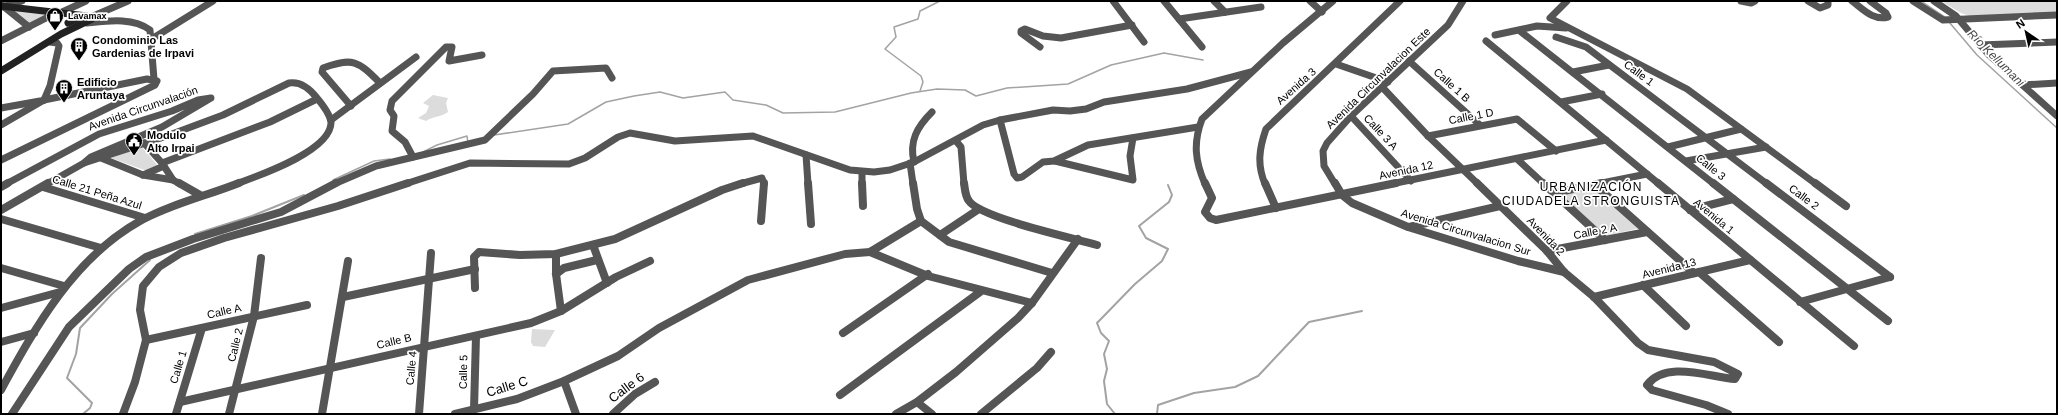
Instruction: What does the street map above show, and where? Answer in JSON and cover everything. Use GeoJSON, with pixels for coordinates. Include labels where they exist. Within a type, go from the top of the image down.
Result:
{"type":"FeatureCollection","features":[{"type":"Feature","properties":{"kind":"main road"},"geometry":{"type":"LineString","coordinates":[[1,71],[61,34],[92,19],[91,17],[2,6]]}},
{"type":"Feature","properties":{"kind":"main road"},"geometry":{"type":"LineString","coordinates":[[60,14],[68,24]]}},
{"type":"Feature","properties":{"kind":"main road"},"geometry":{"type":"LineString","coordinates":[[61,34],[68,24],[82,17]]}},
{"type":"Feature","properties":{"kind":"main road"},"geometry":{"type":"LineString","coordinates":[[68,24],[84,24]]}},
{"type":"Feature","properties":{"kind":"street"},"geometry":{"type":"LineString","coordinates":[[2,6],[22,1]]}},
{"type":"Feature","properties":{"kind":"street"},"geometry":{"type":"LineString","coordinates":[[1,41],[86,1]]}},
{"type":"Feature","properties":{"kind":"street"},"geometry":{"type":"LineString","coordinates":[[91,17],[128,1]]}},
{"type":"Feature","properties":{"kind":"street"},"geometry":{"type":"LineString","coordinates":[[150,40],[213,1]]}},
{"type":"Feature","properties":{"kind":"street"},"geometry":{"type":"LineString","coordinates":[[1113,1],[1144,42]]}},
{"type":"Feature","properties":{"kind":"street"},"geometry":{"type":"LineString","coordinates":[[1164,1],[1202,47]]}},
{"type":"Feature","properties":{"kind":"street"},"geometry":{"type":"LineString","coordinates":[[1214,1],[1225,12]]}},
{"type":"Feature","properties":{"kind":"street"},"geometry":{"type":"LineString","coordinates":[[1179,19],[1261,7],[1256,1]]}},
{"type":"Feature","properties":{"kind":"street"},"geometry":{"type":"LineString","coordinates":[[1310,1],[1322,12]]}},
{"type":"Feature","properties":{"kind":"street"},"geometry":{"type":"LineString","coordinates":[[1054,161],[1088,145],[1198,127],[1202,119],[1214,105],[1283,43],[1334,1]]}},
{"type":"Feature","properties":{"kind":"street","name":"Avenida 3"},"geometry":{"type":"LineString","coordinates":[[1276,208],[1264,182],[1258,163],[1259,147],[1266,129],[1336,64],[1400,1]]}},
{"type":"Feature","properties":{"kind":"street","name":"Avenida Circunvalacion Este"},"geometry":{"type":"LineString","coordinates":[[1342,195],[1324,166],[1323,151],[1327,144],[1352,116],[1448,25],[1463,1]]}},
{"type":"Feature","properties":{"kind":"street"},"geometry":{"type":"LineString","coordinates":[[1567,1],[1550,18],[1566,28],[1687,89],[1846,206]]}},
{"type":"Feature","properties":{"kind":"street"},"geometry":{"type":"LineString","coordinates":[[1741,1],[1751,3],[1754,1]]}},
{"type":"Feature","properties":{"kind":"street"},"geometry":{"type":"LineString","coordinates":[[1808,1],[1820,8],[1828,5],[1828,1]]}},
{"type":"Feature","properties":{"kind":"street"},"geometry":{"type":"LineString","coordinates":[[1852,1],[1871,15],[1882,18],[1888,17],[1886,13],[1870,1]]}},
{"type":"Feature","properties":{"kind":"street"},"geometry":{"type":"LineString","coordinates":[[1913,1],[1943,20],[2056,15]]}},
{"type":"Feature","properties":{"kind":"street"},"geometry":{"type":"LineString","coordinates":[[1934,1],[1948,9],[1980,46],[2057,116]]}},
{"type":"Feature","properties":{"kind":"street"},"geometry":{"type":"LineString","coordinates":[[2,6],[29,27]]}},
{"type":"Feature","properties":{"kind":"street"},"geometry":{"type":"LineString","coordinates":[[1,108],[154,79],[150,30],[146,26],[126,21],[84,24]]}},
{"type":"Feature","properties":{"kind":"street"},"geometry":{"type":"LineString","coordinates":[[1040,47],[1021,33],[1021,31],[1025,29],[1043,36],[1061,38],[1132,25]]}},
{"type":"Feature","properties":{"kind":"street"},"geometry":{"type":"LineString","coordinates":[[1495,35],[1520,31],[1537,26],[1566,28]]}},
{"type":"Feature","properties":{"kind":"street","name":"Calle 3"},"geometry":{"type":"LineString","coordinates":[[1520,31],[1602,94],[1888,321]]}},
{"type":"Feature","properties":{"kind":"street","name":"Calle 1"},"geometry":{"type":"LineString","coordinates":[[1556,37],[1586,47],[1704,137]]}},
{"type":"Feature","properties":{"kind":"street","name":"Avenida 1"},"geometry":{"type":"LineString","coordinates":[[1486,41],[1854,346]]}},
{"type":"Feature","properties":{"kind":"street"},"geometry":{"type":"LineString","coordinates":[[1,125],[44,100],[50,86],[59,46],[57,43],[50,42]]}},
{"type":"Feature","properties":{"kind":"street"},"geometry":{"type":"LineString","coordinates":[[1980,46],[2057,42]]}},
{"type":"Feature","properties":{"kind":"street"},"geometry":{"type":"LineString","coordinates":[[413,157],[405,142],[392,131],[394,116],[390,110],[392,101],[446,47],[452,47],[449,62],[482,55]]}},
{"type":"Feature","properties":{"kind":"street"},"geometry":{"type":"LineString","coordinates":[[331,120],[380,82],[416,57]]}},
{"type":"Feature","properties":{"kind":"street"},"geometry":{"type":"LineString","coordinates":[[351,106],[322,72],[323,68],[349,59],[360,63],[380,82]]}},
{"type":"Feature","properties":{"kind":"street","name":"Calle 1 B"},"geometry":{"type":"LineString","coordinates":[[1409,61],[1480,125]]}},
{"type":"Feature","properties":{"kind":"street"},"geometry":{"type":"LineString","coordinates":[[1336,64],[1385,85]]}},
{"type":"Feature","properties":{"kind":"street"},"geometry":{"type":"LineString","coordinates":[[1573,72],[1609,65]]}},
{"type":"Feature","properties":{"kind":"street"},"geometry":{"type":"LineString","coordinates":[[123,414],[135,382],[146,340],[141,322],[141,296],[143,286],[159,268],[169,260],[192,248],[264,222],[327,187],[369,169],[485,140],[534,94],[553,71],[606,68],[612,78]]}},
{"type":"Feature","properties":{"kind":"street"},"geometry":{"type":"LineString","coordinates":[[12,414],[69,327],[129,269],[146,257],[159,251],[264,222],[338,206],[470,163],[569,164],[581,161],[612,140],[634,133],[678,142],[698,142],[753,136],[850,170],[862,172],[890,170],[912,163],[956,141],[983,125],[1000,120],[1053,110],[1070,111],[1086,109],[1104,102],[1187,90],[1251,72]]}},
{"type":"Feature","properties":{"kind":"street","name":"Avenida Circunvalación"},"geometry":{"type":"LineString","coordinates":[[1,160],[52,134],[93,117],[146,89],[156,83],[154,79]]}},
{"type":"Feature","properties":{"kind":"street"},"geometry":{"type":"LineString","coordinates":[[1,390],[5,376],[62,289],[101,248],[120,233],[144,218],[200,195],[247,180],[295,160],[326,137],[330,131],[331,120],[329,113],[306,86],[299,83],[289,83],[243,106],[144,143],[84,163]]}},
{"type":"Feature","properties":{"kind":"street"},"geometry":{"type":"LineString","coordinates":[[2023,86],[2057,83]]}},
{"type":"Feature","properties":{"kind":"street","name":"Avenida 2"},"geometry":{"type":"LineString","coordinates":[[1385,85],[1428,136],[1547,251],[1564,272],[1594,297],[1627,332],[1648,350],[1714,362],[1738,374],[1735,379],[1720,379],[1700,374],[1674,372],[1656,376],[1648,382],[1647,385],[1652,390],[1706,405],[1728,414]]}},
{"type":"Feature","properties":{"kind":"street"},"geometry":{"type":"LineString","coordinates":[[1561,102],[1602,94]]}},
{"type":"Feature","properties":{"kind":"street","name":"Avenida Circunvalación"},"geometry":{"type":"LineString","coordinates":[[1,187],[99,134],[172,111],[204,98],[211,98],[162,127],[91,157],[84,163],[1,210]]}},
{"type":"Feature","properties":{"kind":"street"},"geometry":{"type":"LineString","coordinates":[[142,175],[163,165],[270,122],[317,99]]}},
{"type":"Feature","properties":{"kind":"street"},"geometry":{"type":"LineString","coordinates":[[932,112],[922,122],[912,136],[912,163],[917,209],[921,221],[949,242],[1052,273]]}},
{"type":"Feature","properties":{"kind":"street","name":"Calle 3 A"},"geometry":{"type":"LineString","coordinates":[[1352,116],[1411,181]]}},
{"type":"Feature","properties":{"kind":"street","name":"Calle 1 D"},"geometry":{"type":"LineString","coordinates":[[1428,136],[1517,118],[1556,151]]}},
{"type":"Feature","properties":{"kind":"street"},"geometry":{"type":"LineString","coordinates":[[1000,120],[1014,174],[1017,178],[1022,177],[1043,162],[1054,161],[1133,180],[1130,156],[1133,138]]}},
{"type":"Feature","properties":{"kind":"street","name":"Avenida 12"},"geometry":{"type":"LineString","coordinates":[[1198,127],[1194,142],[1195,157],[1212,198],[1205,212],[1210,218],[1216,220],[1606,140]]}},
{"type":"Feature","properties":{"kind":"street"},"geometry":{"type":"LineString","coordinates":[[1668,147],[1741,129]]}},
{"type":"Feature","properties":{"kind":"street","name":"Calle 2"},"geometry":{"type":"LineString","coordinates":[[1704,137],[1890,277],[1847,289]]}},
{"type":"Feature","properties":{"kind":"street"},"geometry":{"type":"LineString","coordinates":[[956,141],[961,147],[966,196],[973,207],[1097,245]]}},
{"type":"Feature","properties":{"kind":"street"},"geometry":{"type":"LineString","coordinates":[[144,143],[163,165],[173,180]]}},
{"type":"Feature","properties":{"kind":"street"},"geometry":{"type":"LineString","coordinates":[[1686,161],[1766,147]]}},
{"type":"Feature","properties":{"kind":"street"},"geometry":{"type":"LineString","coordinates":[[806,155],[811,224]]}},
{"type":"Feature","properties":{"kind":"street"},"geometry":{"type":"LineString","coordinates":[[101,158],[142,175],[173,180],[200,195]]}},
{"type":"Feature","properties":{"kind":"street"},"geometry":{"type":"LineString","coordinates":[[1517,159],[1605,240]]}},
{"type":"Feature","properties":{"kind":"street"},"geometry":{"type":"LineString","coordinates":[[862,172],[863,206]]}},
{"type":"Feature","properties":{"kind":"street"},"geometry":{"type":"LineString","coordinates":[[1554,193],[1647,174]]}},
{"type":"Feature","properties":{"kind":"street"},"geometry":{"type":"LineString","coordinates":[[475,288],[475,255],[481,251],[520,255],[556,254],[593,245],[615,239],[722,190],[758,178],[762,178],[764,181],[761,221]]}},
{"type":"Feature","properties":{"kind":"street","name":"Calle 2 A"},"geometry":{"type":"LineString","coordinates":[[1595,185],[1647,232],[1779,342]]}},
{"type":"Feature","properties":{"kind":"street","name":"Calle 21 Peña Azul"},"geometry":{"type":"LineString","coordinates":[[43,187],[144,218]]}},
{"type":"Feature","properties":{"kind":"street","name":"Avenida Circunvalacion Sur"},"geometry":{"type":"LineString","coordinates":[[1342,195],[1352,203],[1408,227],[1518,261],[1564,272]]}},
{"type":"Feature","properties":{"kind":"street"},"geometry":{"type":"LineString","coordinates":[[1690,210],[1733,199]]}},
{"type":"Feature","properties":{"kind":"street"},"geometry":{"type":"LineString","coordinates":[[1408,227],[1500,206]]}},
{"type":"Feature","properties":{"kind":"street"},"geometry":{"type":"LineString","coordinates":[[940,235],[979,209]]}},
{"type":"Feature","properties":{"kind":"street"},"geometry":{"type":"LineString","coordinates":[[1,219],[101,248]]}},
{"type":"Feature","properties":{"kind":"street"},"geometry":{"type":"LineString","coordinates":[[870,252],[921,221]]}},
{"type":"Feature","properties":{"kind":"street","name":"Calle 2 A"},"geometry":{"type":"LineString","coordinates":[[1547,251],[1647,232]]}},
{"type":"Feature","properties":{"kind":"street"},"geometry":{"type":"LineString","coordinates":[[896,414],[917,402],[956,372],[1018,318],[1032,303],[1052,273],[1078,239]]}},
{"type":"Feature","properties":{"kind":"street"},"geometry":{"type":"LineString","coordinates":[[593,245],[597,260],[607,283]]}},
{"type":"Feature","properties":{"kind":"street"},"geometry":{"type":"LineString","coordinates":[[870,252],[892,263],[980,292],[1032,303]]}},
{"type":"Feature","properties":{"kind":"street","name":"Calle C"},"geometry":{"type":"LineString","coordinates":[[455,414],[517,399],[564,381],[618,356],[659,328],[748,280],[845,254],[870,252]]}},
{"type":"Feature","properties":{"kind":"street","name":"Calle 4"},"geometry":{"type":"LineString","coordinates":[[419,414],[431,253]]}},
{"type":"Feature","properties":{"kind":"street"},"geometry":{"type":"LineString","coordinates":[[556,254],[556,274],[561,311]]}},
{"type":"Feature","properties":{"kind":"street","name":"Calle 2"},"geometry":{"type":"LineString","coordinates":[[229,414],[254,316],[261,258]]}},
{"type":"Feature","properties":{"kind":"street"},"geometry":{"type":"LineString","coordinates":[[556,274],[564,268],[597,260]]}},
{"type":"Feature","properties":{"kind":"street","name":"Avenida 13"},"geometry":{"type":"LineString","coordinates":[[1594,297],[1750,260]]}},
{"type":"Feature","properties":{"kind":"street"},"geometry":{"type":"LineString","coordinates":[[322,414],[348,261]]}},
{"type":"Feature","properties":{"kind":"street","name":"Calle B"},"geometry":{"type":"LineString","coordinates":[[180,402],[531,323],[561,311],[607,283],[650,261]]}},
{"type":"Feature","properties":{"kind":"street"},"geometry":{"type":"LineString","coordinates":[[1,268],[62,289]]}},
{"type":"Feature","properties":{"kind":"street"},"geometry":{"type":"LineString","coordinates":[[343,297],[475,269]]}},
{"type":"Feature","properties":{"kind":"street"},"geometry":{"type":"LineString","coordinates":[[843,333],[928,274]]}},
{"type":"Feature","properties":{"kind":"street"},"geometry":{"type":"LineString","coordinates":[[1643,285],[1686,326]]}},
{"type":"Feature","properties":{"kind":"street"},"geometry":{"type":"LineString","coordinates":[[1,308],[62,289]]}},
{"type":"Feature","properties":{"kind":"street"},"geometry":{"type":"LineString","coordinates":[[1800,302],[1847,289]]}},
{"type":"Feature","properties":{"kind":"street"},"geometry":{"type":"LineString","coordinates":[[840,395],[980,292]]}},
{"type":"Feature","properties":{"kind":"street","name":"Calle A"},"geometry":{"type":"LineString","coordinates":[[146,340],[307,305]]}},
{"type":"Feature","properties":{"kind":"street","name":"Calle 1"},"geometry":{"type":"LineString","coordinates":[[176,414],[202,328]]}},
{"type":"Feature","properties":{"kind":"street"},"geometry":{"type":"LineString","coordinates":[[1,342],[34,333]]}},
{"type":"Feature","properties":{"kind":"street","name":"Calle 5"},"geometry":{"type":"LineString","coordinates":[[474,409],[476,336]]}},
{"type":"Feature","properties":{"kind":"street"},"geometry":{"type":"LineString","coordinates":[[981,414],[1037,368],[1051,352]]}},
{"type":"Feature","properties":{"kind":"street"},"geometry":{"type":"LineString","coordinates":[[564,381],[576,414]]}},
{"type":"Feature","properties":{"kind":"street","name":"Calle 6"},"geometry":{"type":"LineString","coordinates":[[612,414],[635,394],[655,382]]}},
{"type":"Feature","properties":{"kind":"street"},"geometry":{"type":"LineString","coordinates":[[917,402],[932,414]]}},
{"type":"Feature","properties":{"kind":"shaded area"},"geometry":{"type":"Polygon","coordinates":[[[1941,1],[2057,1],[2057,12],[1973,17],[1961,13],[1941,1]]]}},
{"type":"Feature","properties":{"kind":"shaded area"},"geometry":{"type":"Polygon","coordinates":[[[11,10],[48,14],[29,24],[11,10]]]}},
{"type":"Feature","properties":{"kind":"shaded area"},"geometry":{"type":"Polygon","coordinates":[[[433,95],[448,98],[446,103],[448,112],[426,121],[418,118],[426,113],[429,106],[423,103],[433,95]]]}},
{"type":"Feature","properties":{"kind":"shaded area"},"geometry":{"type":"Polygon","coordinates":[[[142,147],[158,166],[147,171],[111,158],[142,147]]]}},
{"type":"Feature","properties":{"kind":"shaded area"},"geometry":{"type":"Polygon","coordinates":[[[1593,187],[1640,228],[1606,236],[1560,195],[1593,187]]]}},
{"type":"Feature","properties":{"kind":"shaded area"},"geometry":{"type":"Polygon","coordinates":[[[532,329],[555,330],[545,347],[533,346],[531,342],[532,329]]]}},
{"type":"Feature","properties":{"kind":"waterway"},"geometry":{"type":"LineString","coordinates":[[1,3],[10,1]]}},
{"type":"Feature","properties":{"kind":"waterway"},"geometry":{"type":"LineString","coordinates":[[920,91],[923,82],[921,76],[885,49],[896,37],[894,27],[918,19],[920,11],[940,1]]}},
{"type":"Feature","properties":{"kind":"waterway","name":"Río Kellumani"},"geometry":{"type":"LineString","coordinates":[[1921,1],[1945,17]]}},
{"type":"Feature","properties":{"kind":"waterway","name":"Río Kellumani"},"geometry":{"type":"LineString","coordinates":[[1949,22],[1977,55],[2057,128]]}},
{"type":"Feature","properties":{"kind":"waterway"},"geometry":{"type":"LineString","coordinates":[[494,135],[568,124],[606,102],[660,92],[683,98],[725,92],[733,100],[766,105],[783,113],[835,112],[911,93],[937,89],[965,90],[976,96],[1007,88],[1068,84],[1111,65],[1164,53],[1203,60]]}},
{"type":"Feature","properties":{"kind":"waterway"},"geometry":{"type":"LineString","coordinates":[[423,152],[437,145],[467,136],[468,143]]}},
{"type":"Feature","properties":{"kind":"waterway"},"geometry":{"type":"LineString","coordinates":[[333,180],[374,161],[390,159]]}},
{"type":"Feature","properties":{"kind":"waterway"},"geometry":{"type":"LineString","coordinates":[[1115,414],[1107,404],[1104,381],[1107,369],[1104,354],[1109,341],[1101,333],[1097,323],[1135,284],[1162,261],[1168,249],[1146,238],[1139,226],[1169,202],[1172,195],[1168,185]]}},
{"type":"Feature","properties":{"kind":"waterway"},"geometry":{"type":"LineString","coordinates":[[195,234],[252,216],[304,195]]}},
{"type":"Feature","properties":{"kind":"waterway"},"geometry":{"type":"LineString","coordinates":[[83,414],[90,408],[92,403],[67,378],[76,354],[80,328],[112,294],[150,260]]}},
{"type":"Feature","properties":{"kind":"waterway"},"geometry":{"type":"LineString","coordinates":[[1157,414],[1158,405],[1194,393],[1235,387],[1258,376],[1309,322],[1362,311]]}},
{"type":"Feature","properties":{"kind":"place","name":"Lavamax"},"geometry":{"type":"Point","coordinates":[55,31]}},
{"type":"Feature","properties":{"kind":"place","name":"Condominio Las Gardenias de Irpavi"},"geometry":{"type":"Point","coordinates":[79,61]}},
{"type":"Feature","properties":{"kind":"place","name":"Edificio Aruntaya"},"geometry":{"type":"Point","coordinates":[64,103]}},
{"type":"Feature","properties":{"kind":"place","name":"Modulo Alto Irpai"},"geometry":{"type":"Point","coordinates":[134,156]}},
{"type":"Feature","properties":{"kind":"district","name":"URBANIZACIÓN CIUDADELA STRONGUISTA"},"geometry":{"type":"Point","coordinates":[1591,194]}}]}
